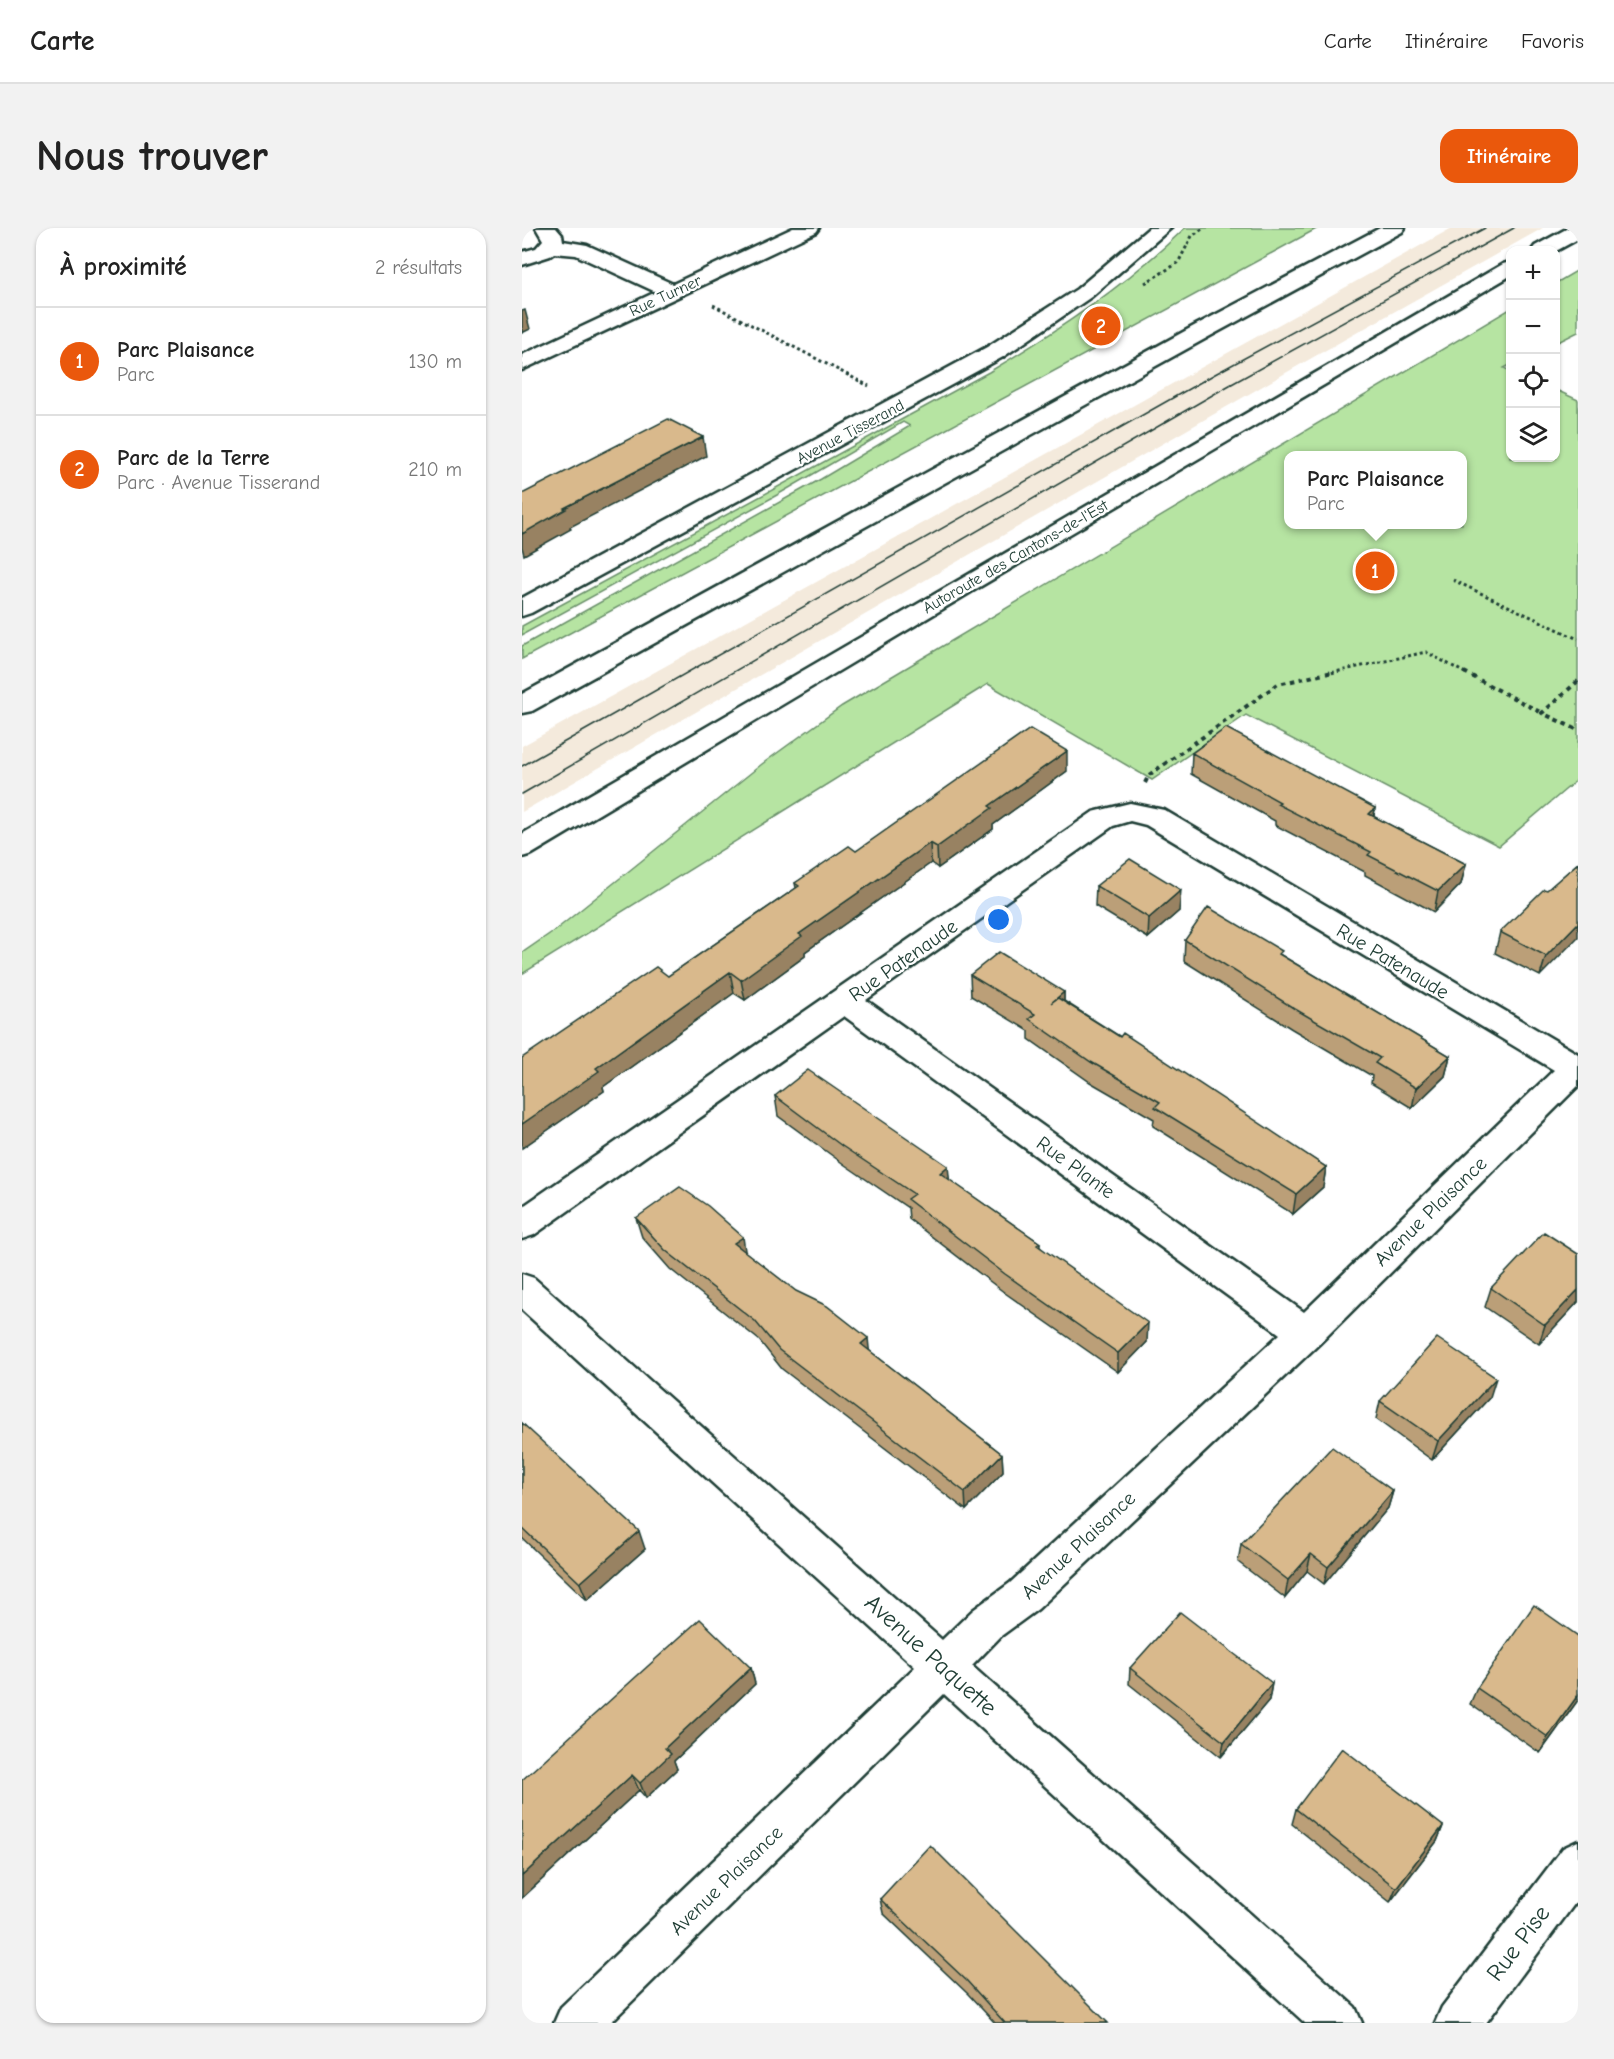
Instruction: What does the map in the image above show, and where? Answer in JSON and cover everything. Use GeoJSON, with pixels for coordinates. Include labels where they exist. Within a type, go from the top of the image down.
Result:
{"type":"FeatureCollection","features":[{"type":"Feature","properties":{"kind":"main road","name":"Rue Turner"},"geometry":{"type":"LineString","coordinates":[[522,363],[809,228]]}},
{"type":"Feature","properties":{"kind":"main road","name":"Avenue Tisserand"},"geometry":{"type":"LineString","coordinates":[[522,608],[995,351],[1084,293],[1161,228]]}},
{"type":"Feature","properties":{"kind":"main road"},"geometry":{"type":"LineString","coordinates":[[522,705],[1184,341],[1395,228]]}},
{"type":"Feature","properties":{"kind":"main road"},"geometry":{"type":"LineString","coordinates":[[1550,246],[1578,231]]}},
{"type":"Feature","properties":{"kind":"main road"},"geometry":{"type":"LineString","coordinates":[[522,259],[543,252],[545,237],[580,249],[673,292]]}},
{"type":"Feature","properties":{"kind":"main road","name":"Autoroute des Cantons-de-l'Est"},"geometry":{"type":"LineString","coordinates":[[522,847],[997,566],[1506,270]]}},
{"type":"Feature","properties":{"kind":"main road","name":"Rue Patenaude"},"geometry":{"type":"LineString","coordinates":[[522,1225],[1103,819],[1130,812],[1154,817],[1577,1067]]}},
{"type":"Feature","properties":{"kind":"main road","name":"Rue Plante"},"geometry":{"type":"LineString","coordinates":[[845,1001],[1306,1333]]}},
{"type":"Feature","properties":{"kind":"main road","name":"Avenue Plaisance"},"geometry":{"type":"LineString","coordinates":[[577,2023],[873,1738],[987,1623],[1024,1596],[1306,1333],[1577,1067]]}},
{"type":"Feature","properties":{"kind":"main road","name":"Avenue Paquette"},"geometry":{"type":"LineString","coordinates":[[522,1288],[1339,2023]]}},
{"type":"Feature","properties":{"kind":"main road","name":"Rue Pise"},"geometry":{"type":"LineString","coordinates":[[1458,2023],[1578,1863]]}},
{"type":"Feature","properties":{"kind":"path"},"geometry":{"type":"LineString","coordinates":[[704,301],[877,389]]}},
{"type":"Feature","properties":{"kind":"path"},"geometry":{"type":"LineString","coordinates":[[1453,580],[1578,639]]}},
{"type":"Feature","properties":{"kind":"path"},"geometry":{"type":"LineString","coordinates":[[1130,812],[1149,775],[1278,684],[1426,652],[1578,730]]}},
{"type":"Feature","properties":{"kind":"path"},"geometry":{"type":"LineString","coordinates":[[1542,713],[1578,681]]}},
{"type":"Feature","properties":{"kind":"shaded area"},"geometry":{"type":"Polygon","coordinates":[[[1452,228],[1543,228],[1511,246],[1506,246],[1506,249],[522,812],[522,746],[1452,228]]]}},
{"type":"Feature","properties":{"kind":"green space"},"geometry":{"type":"Polygon","coordinates":[[[1185,228],[1318,228],[522,659],[522,646],[821,479],[910,426],[903,422],[777,495],[522,635],[522,626],[989,372],[1041,340],[1116,288],[1185,228]]]}},
{"type":"Feature","properties":{"kind":"green space"},"geometry":{"type":"Polygon","coordinates":[[[1578,270],[1578,332],[1560,341],[1560,300],[1560,281],[1578,270]]]}},
{"type":"Feature","properties":{"kind":"green space"},"geometry":{"type":"Polygon","coordinates":[[[1506,311],[1506,367],[1504,368],[1506,369],[1506,462],[1560,462],[1560,392],[1578,400],[1578,779],[1499,846],[1246,715],[1152,780],[988,684],[522,974],[522,953],[558,928],[762,764],[842,706],[1506,311]]]}},
{"type":"Feature","properties":{"kind":"building"},"geometry":{"type":"Polygon","coordinates":[[[668,419],[703,437],[564,508],[566,509],[522,534],[522,494],[668,419]]]}},
{"type":"Feature","properties":{"kind":"building"},"geometry":{"type":"Polygon","coordinates":[[[1226,728],[1375,808],[1369,814],[1466,864],[1438,891],[1368,855],[1371,852],[1277,804],[1280,802],[1192,753],[1226,728]]]}},
{"type":"Feature","properties":{"kind":"building"},"geometry":{"type":"Polygon","coordinates":[[[1030,729],[1067,751],[989,806],[992,808],[937,847],[930,843],[799,934],[802,936],[741,980],[730,972],[596,1068],[599,1071],[522,1124],[522,1058],[656,967],[668,976],[799,886],[795,883],[849,846],[856,851],[1030,729]]]}},
{"type":"Feature","properties":{"kind":"building"},"geometry":{"type":"Polygon","coordinates":[[[1130,859],[1181,890],[1149,918],[1096,886],[1130,859]]]}},
{"type":"Feature","properties":{"kind":"building"},"geometry":{"type":"Polygon","coordinates":[[[1578,863],[1578,923],[1546,956],[1500,932],[1544,889],[1547,890],[1578,863]]]}},
{"type":"Feature","properties":{"kind":"building"},"geometry":{"type":"Polygon","coordinates":[[[1208,907],[1282,951],[1279,954],[1450,1056],[1416,1088],[1375,1063],[1380,1058],[1295,1009],[1185,940],[1208,907]]]}},
{"type":"Feature","properties":{"kind":"building"},"geometry":{"type":"Polygon","coordinates":[[[999,952],[1064,992],[1051,1003],[1058,998],[1120,1037],[1123,1033],[1326,1167],[1296,1194],[1155,1107],[1160,1102],[1091,1062],[1029,1019],[1035,1014],[970,975],[999,952]]]}},
{"type":"Feature","properties":{"kind":"building"},"geometry":{"type":"Polygon","coordinates":[[[808,1070],[948,1166],[940,1173],[1148,1323],[1118,1353],[1005,1274],[907,1199],[914,1194],[842,1146],[775,1096],[808,1070]]]}},
{"type":"Feature","properties":{"kind":"building"},"geometry":{"type":"Polygon","coordinates":[[[680,1187],[708,1206],[743,1237],[734,1243],[796,1291],[827,1306],[868,1338],[861,1344],[1002,1454],[965,1492],[779,1350],[755,1321],[665,1250],[636,1218],[680,1187]]]}},
{"type":"Feature","properties":{"kind":"building"},"geometry":{"type":"Polygon","coordinates":[[[1544,1232],[1578,1254],[1578,1290],[1545,1325],[1491,1288],[1544,1232]]]}},
{"type":"Feature","properties":{"kind":"building"},"geometry":{"type":"Polygon","coordinates":[[[1437,1338],[1496,1378],[1438,1441],[1380,1401],[1437,1338]]]}},
{"type":"Feature","properties":{"kind":"building"},"geometry":{"type":"Polygon","coordinates":[[[522,1423],[639,1531],[580,1583],[522,1528],[522,1423]]]}},
{"type":"Feature","properties":{"kind":"building"},"geometry":{"type":"Polygon","coordinates":[[[1332,1447],[1393,1491],[1328,1567],[1311,1554],[1288,1580],[1241,1544],[1332,1447]]]}},
{"type":"Feature","properties":{"kind":"building"},"geometry":{"type":"Polygon","coordinates":[[[1534,1605],[1578,1636],[1578,1695],[1548,1737],[1477,1688],[1534,1605]]]}},
{"type":"Feature","properties":{"kind":"building"},"geometry":{"type":"Polygon","coordinates":[[[1180,1612],[1272,1683],[1224,1742],[1130,1668],[1180,1612]]]}},
{"type":"Feature","properties":{"kind":"building"},"geometry":{"type":"Polygon","coordinates":[[[700,1619],[751,1668],[665,1748],[671,1754],[640,1783],[632,1775],[522,1876],[522,1780],[700,1619]]]}},
{"type":"Feature","properties":{"kind":"building"},"geometry":{"type":"Polygon","coordinates":[[[1342,1748],[1443,1826],[1396,1888],[1296,1809],[1342,1748]]]}},
{"type":"Feature","properties":{"kind":"building"},"geometry":{"type":"Polygon","coordinates":[[[930,1845],[1108,2023],[1005,2023],[967,1981],[880,1899],[930,1845]]]}},
{"type":"Feature","properties":{"kind":"tram line"},"geometry":{"type":"LineString","coordinates":[[522,766],[1215,374],[1485,228]]}},
{"type":"Feature","properties":{"kind":"tram line"},"geometry":{"type":"LineString","coordinates":[[522,794],[1228,386],[1514,228]]}},
{"type":"Feature","properties":{"kind":"place","name":"Parc de la Terre"},"geometry":{"type":"Point","coordinates":[1101,326]}},
{"type":"Feature","properties":{"kind":"place","name":"Parc Plaisance"},"geometry":{"type":"Point","coordinates":[1375,571]}}]}
